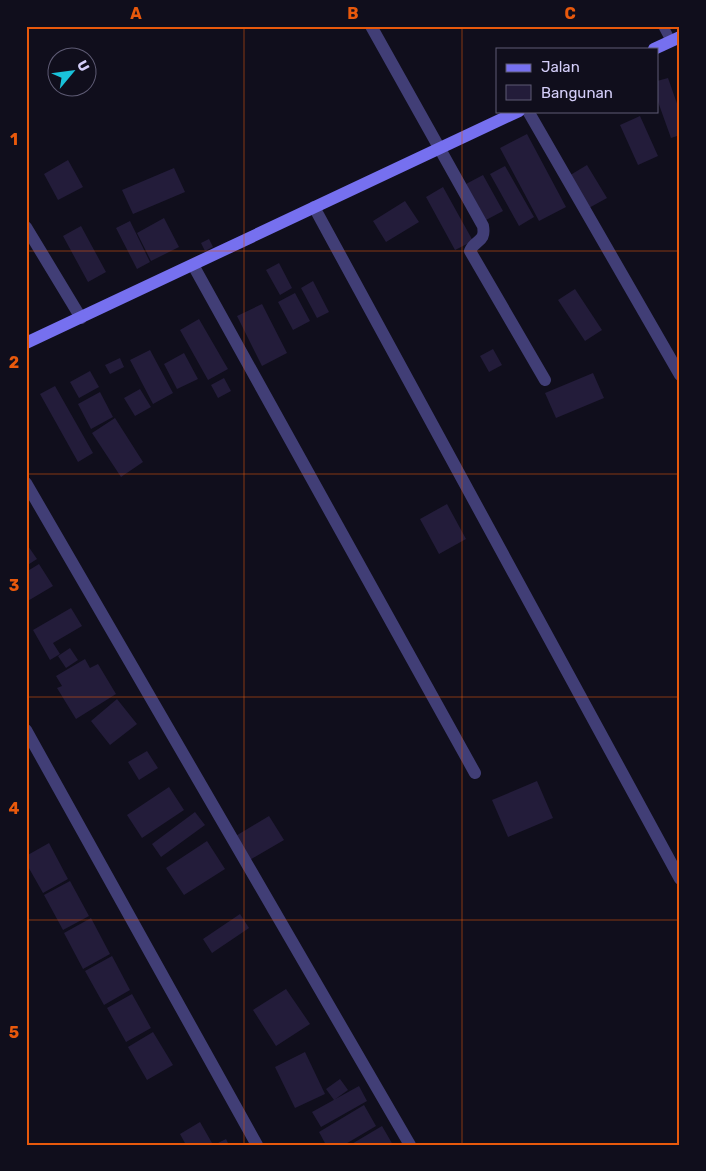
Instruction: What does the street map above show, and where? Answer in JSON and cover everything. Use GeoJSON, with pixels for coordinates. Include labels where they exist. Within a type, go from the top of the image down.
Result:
{"type":"FeatureCollection","features":[{"type":"Feature","properties":{"kind":"street"},"geometry":{"type":"LineString","coordinates":[[371,26],[483,226],[482,239],[470,251],[545,380]]}},
{"type":"Feature","properties":{"kind":"street"},"geometry":{"type":"LineString","coordinates":[[656,48],[676,39]]}},
{"type":"Feature","properties":{"kind":"street"},"geometry":{"type":"LineString","coordinates":[[26,344],[517,112]]}},
{"type":"Feature","properties":{"kind":"street"},"geometry":{"type":"LineString","coordinates":[[529,112],[680,375]]}},
{"type":"Feature","properties":{"kind":"street"},"geometry":{"type":"LineString","coordinates":[[314,208],[680,879]]}},
{"type":"Feature","properties":{"kind":"street"},"geometry":{"type":"LineString","coordinates":[[26,227],[81,318]]}},
{"type":"Feature","properties":{"kind":"street"},"geometry":{"type":"LineString","coordinates":[[193,265],[475,773]]}},
{"type":"Feature","properties":{"kind":"street"},"geometry":{"type":"LineString","coordinates":[[26,483],[410,1145]]}},
{"type":"Feature","properties":{"kind":"street"},"geometry":{"type":"LineString","coordinates":[[26,730],[257,1145]]}},
{"type":"Feature","properties":{"kind":"lane"},"geometry":{"type":"LineString","coordinates":[[663,26],[676,39]]}},
{"type":"Feature","properties":{"kind":"building"},"geometry":{"type":"Polygon","coordinates":[[[668,78],[680,112],[680,135],[671,138],[658,102],[658,81],[668,78]]]}},
{"type":"Feature","properties":{"kind":"building"},"geometry":{"type":"Polygon","coordinates":[[[640,116],[658,156],[638,165],[620,125],[640,116]]]}},
{"type":"Feature","properties":{"kind":"building"},"geometry":{"type":"Polygon","coordinates":[[[527,134],[566,207],[539,221],[500,148],[527,134]]]}},
{"type":"Feature","properties":{"kind":"building"},"geometry":{"type":"Polygon","coordinates":[[[68,160],[83,187],[58,200],[44,174],[68,160]]]}},
{"type":"Feature","properties":{"kind":"building"},"geometry":{"type":"Polygon","coordinates":[[[587,165],[607,198],[587,209],[567,177],[587,165]]]}},
{"type":"Feature","properties":{"kind":"building"},"geometry":{"type":"Polygon","coordinates":[[[505,166],[534,217],[519,226],[490,174],[505,166]]]}},
{"type":"Feature","properties":{"kind":"building"},"geometry":{"type":"Polygon","coordinates":[[[174,168],[185,192],[133,214],[122,190],[174,168]]]}},
{"type":"Feature","properties":{"kind":"building"},"geometry":{"type":"Polygon","coordinates":[[[483,175],[503,211],[486,220],[466,184],[483,175]]]}},
{"type":"Feature","properties":{"kind":"building"},"geometry":{"type":"Polygon","coordinates":[[[443,187],[473,241],[455,250],[426,197],[443,187]]]}},
{"type":"Feature","properties":{"kind":"building"},"geometry":{"type":"Polygon","coordinates":[[[405,201],[419,222],[386,242],[373,221],[405,201]]]}},
{"type":"Feature","properties":{"kind":"building"},"geometry":{"type":"Polygon","coordinates":[[[164,218],[179,247],[151,261],[137,233],[164,218]]]}},
{"type":"Feature","properties":{"kind":"building"},"geometry":{"type":"Polygon","coordinates":[[[130,221],[150,262],[137,269],[116,228],[130,221]]]}},
{"type":"Feature","properties":{"kind":"building"},"geometry":{"type":"Polygon","coordinates":[[[81,226],[106,272],[88,282],[63,236],[81,226]]]}},
{"type":"Feature","properties":{"kind":"building"},"geometry":{"type":"Polygon","coordinates":[[[209,239],[213,247],[205,251],[201,243],[209,239]]]}},
{"type":"Feature","properties":{"kind":"building"},"geometry":{"type":"Polygon","coordinates":[[[279,263],[292,288],[280,295],[266,270],[279,263]]]}},
{"type":"Feature","properties":{"kind":"building"},"geometry":{"type":"Polygon","coordinates":[[[313,281],[329,312],[317,318],[301,288],[313,281]]]}},
{"type":"Feature","properties":{"kind":"building"},"geometry":{"type":"Polygon","coordinates":[[[575,289],[602,330],[585,341],[558,300],[575,289]]]}},
{"type":"Feature","properties":{"kind":"building"},"geometry":{"type":"Polygon","coordinates":[[[295,293],[310,321],[293,330],[278,302],[295,293]]]}},
{"type":"Feature","properties":{"kind":"building"},"geometry":{"type":"Polygon","coordinates":[[[262,304],[287,353],[262,366],[237,316],[262,304]]]}},
{"type":"Feature","properties":{"kind":"building"},"geometry":{"type":"Polygon","coordinates":[[[199,319],[228,369],[208,380],[180,330],[199,319]]]}},
{"type":"Feature","properties":{"kind":"building"},"geometry":{"type":"Polygon","coordinates":[[[493,349],[502,365],[489,372],[480,356],[493,349]]]}},
{"type":"Feature","properties":{"kind":"building"},"geometry":{"type":"Polygon","coordinates":[[[150,350],[173,393],[153,404],[130,360],[150,350]]]}},
{"type":"Feature","properties":{"kind":"building"},"geometry":{"type":"Polygon","coordinates":[[[184,353],[198,379],[177,389],[164,364],[184,353]]]}},
{"type":"Feature","properties":{"kind":"building"},"geometry":{"type":"Polygon","coordinates":[[[120,358],[124,367],[110,374],[105,365],[120,358]]]}},
{"type":"Feature","properties":{"kind":"building"},"geometry":{"type":"Polygon","coordinates":[[[90,371],[99,387],[79,398],[70,382],[90,371]]]}},
{"type":"Feature","properties":{"kind":"building"},"geometry":{"type":"Polygon","coordinates":[[[593,373],[604,398],[556,418],[545,393],[593,373]]]}},
{"type":"Feature","properties":{"kind":"building"},"geometry":{"type":"Polygon","coordinates":[[[224,378],[231,391],[218,398],[211,385],[224,378]]]}},
{"type":"Feature","properties":{"kind":"building"},"geometry":{"type":"Polygon","coordinates":[[[55,386],[93,453],[78,462],[40,394],[55,386]]]}},
{"type":"Feature","properties":{"kind":"building"},"geometry":{"type":"Polygon","coordinates":[[[140,389],[151,407],[135,416],[124,398],[140,389]]]}},
{"type":"Feature","properties":{"kind":"building"},"geometry":{"type":"Polygon","coordinates":[[[100,392],[113,417],[91,429],[78,404],[100,392]]]}},
{"type":"Feature","properties":{"kind":"building"},"geometry":{"type":"Polygon","coordinates":[[[115,418],[143,462],[121,477],[92,433],[115,418]]]}},
{"type":"Feature","properties":{"kind":"building"},"geometry":{"type":"Polygon","coordinates":[[[447,504],[466,539],[439,554],[420,519],[447,504]]]}},
{"type":"Feature","properties":{"kind":"building"},"geometry":{"type":"Polygon","coordinates":[[[26,543],[37,559],[26,566],[26,543]]]}},
{"type":"Feature","properties":{"kind":"building"},"geometry":{"type":"Polygon","coordinates":[[[39,564],[53,586],[26,602],[26,572],[39,564]]]}},
{"type":"Feature","properties":{"kind":"building"},"geometry":{"type":"Polygon","coordinates":[[[71,608],[82,626],[53,643],[60,654],[50,660],[33,630],[71,608]]]}},
{"type":"Feature","properties":{"kind":"building"},"geometry":{"type":"Polygon","coordinates":[[[70,648],[78,660],[66,668],[58,656],[70,648]]]}},
{"type":"Feature","properties":{"kind":"building"},"geometry":{"type":"Polygon","coordinates":[[[85,659],[90,668],[98,664],[116,694],[76,719],[57,688],[62,686],[56,676],[85,659]]]}},
{"type":"Feature","properties":{"kind":"building"},"geometry":{"type":"Polygon","coordinates":[[[117,699],[137,724],[110,745],[91,721],[117,699]]]}},
{"type":"Feature","properties":{"kind":"building"},"geometry":{"type":"Polygon","coordinates":[[[147,751],[158,768],[139,780],[128,762],[147,751]]]}},
{"type":"Feature","properties":{"kind":"building"},"geometry":{"type":"Polygon","coordinates":[[[537,781],[553,818],[508,837],[492,800],[537,781]]]}},
{"type":"Feature","properties":{"kind":"building"},"geometry":{"type":"Polygon","coordinates":[[[169,787],[184,810],[142,838],[127,815],[169,787]]]}},
{"type":"Feature","properties":{"kind":"building"},"geometry":{"type":"Polygon","coordinates":[[[195,812],[205,825],[161,857],[152,844],[195,812]]]}},
{"type":"Feature","properties":{"kind":"building"},"geometry":{"type":"Polygon","coordinates":[[[269,816],[284,840],[248,861],[234,837],[269,816]]]}},
{"type":"Feature","properties":{"kind":"building"},"geometry":{"type":"Polygon","coordinates":[[[207,841],[225,869],[184,895],[166,868],[207,841]]]}},
{"type":"Feature","properties":{"kind":"building"},"geometry":{"type":"Polygon","coordinates":[[[49,843],[68,879],[43,893],[26,863],[26,856],[49,843]]]}},
{"type":"Feature","properties":{"kind":"building"},"geometry":{"type":"Polygon","coordinates":[[[70,881],[89,916],[63,930],[44,895],[70,881]]]}},
{"type":"Feature","properties":{"kind":"building"},"geometry":{"type":"Polygon","coordinates":[[[240,914],[249,928],[212,953],[203,939],[240,914]]]}},
{"type":"Feature","properties":{"kind":"building"},"geometry":{"type":"Polygon","coordinates":[[[91,918],[110,954],[83,969],[64,933],[91,918]]]}},
{"type":"Feature","properties":{"kind":"building"},"geometry":{"type":"Polygon","coordinates":[[[112,956],[130,990],[104,1005],[85,971],[112,956]]]}},
{"type":"Feature","properties":{"kind":"building"},"geometry":{"type":"Polygon","coordinates":[[[286,989],[310,1024],[276,1046],[253,1010],[286,989]]]}},
{"type":"Feature","properties":{"kind":"building"},"geometry":{"type":"Polygon","coordinates":[[[132,994],[151,1028],[126,1042],[107,1008],[132,994]]]}},
{"type":"Feature","properties":{"kind":"building"},"geometry":{"type":"Polygon","coordinates":[[[153,1032],[173,1065],[147,1080],[128,1047],[153,1032]]]}},
{"type":"Feature","properties":{"kind":"building"},"geometry":{"type":"Polygon","coordinates":[[[305,1052],[325,1094],[295,1108],[275,1067],[305,1052]]]}},
{"type":"Feature","properties":{"kind":"building"},"geometry":{"type":"Polygon","coordinates":[[[340,1079],[348,1090],[334,1100],[326,1089],[340,1079]]]}},
{"type":"Feature","properties":{"kind":"building"},"geometry":{"type":"Polygon","coordinates":[[[359,1086],[367,1101],[321,1127],[312,1112],[359,1086]]]}},
{"type":"Feature","properties":{"kind":"building"},"geometry":{"type":"Polygon","coordinates":[[[364,1105],[376,1126],[344,1145],[326,1145],[319,1132],[364,1105]]]}},
{"type":"Feature","properties":{"kind":"building"},"geometry":{"type":"Polygon","coordinates":[[[200,1122],[212,1143],[209,1145],[186,1145],[180,1134],[200,1122]]]}},
{"type":"Feature","properties":{"kind":"building"},"geometry":{"type":"Polygon","coordinates":[[[382,1126],[393,1145],[350,1145],[382,1126]]]}},
{"type":"Feature","properties":{"kind":"building"},"geometry":{"type":"Polygon","coordinates":[[[226,1139],[229,1145],[214,1145],[226,1139]]]}}]}
